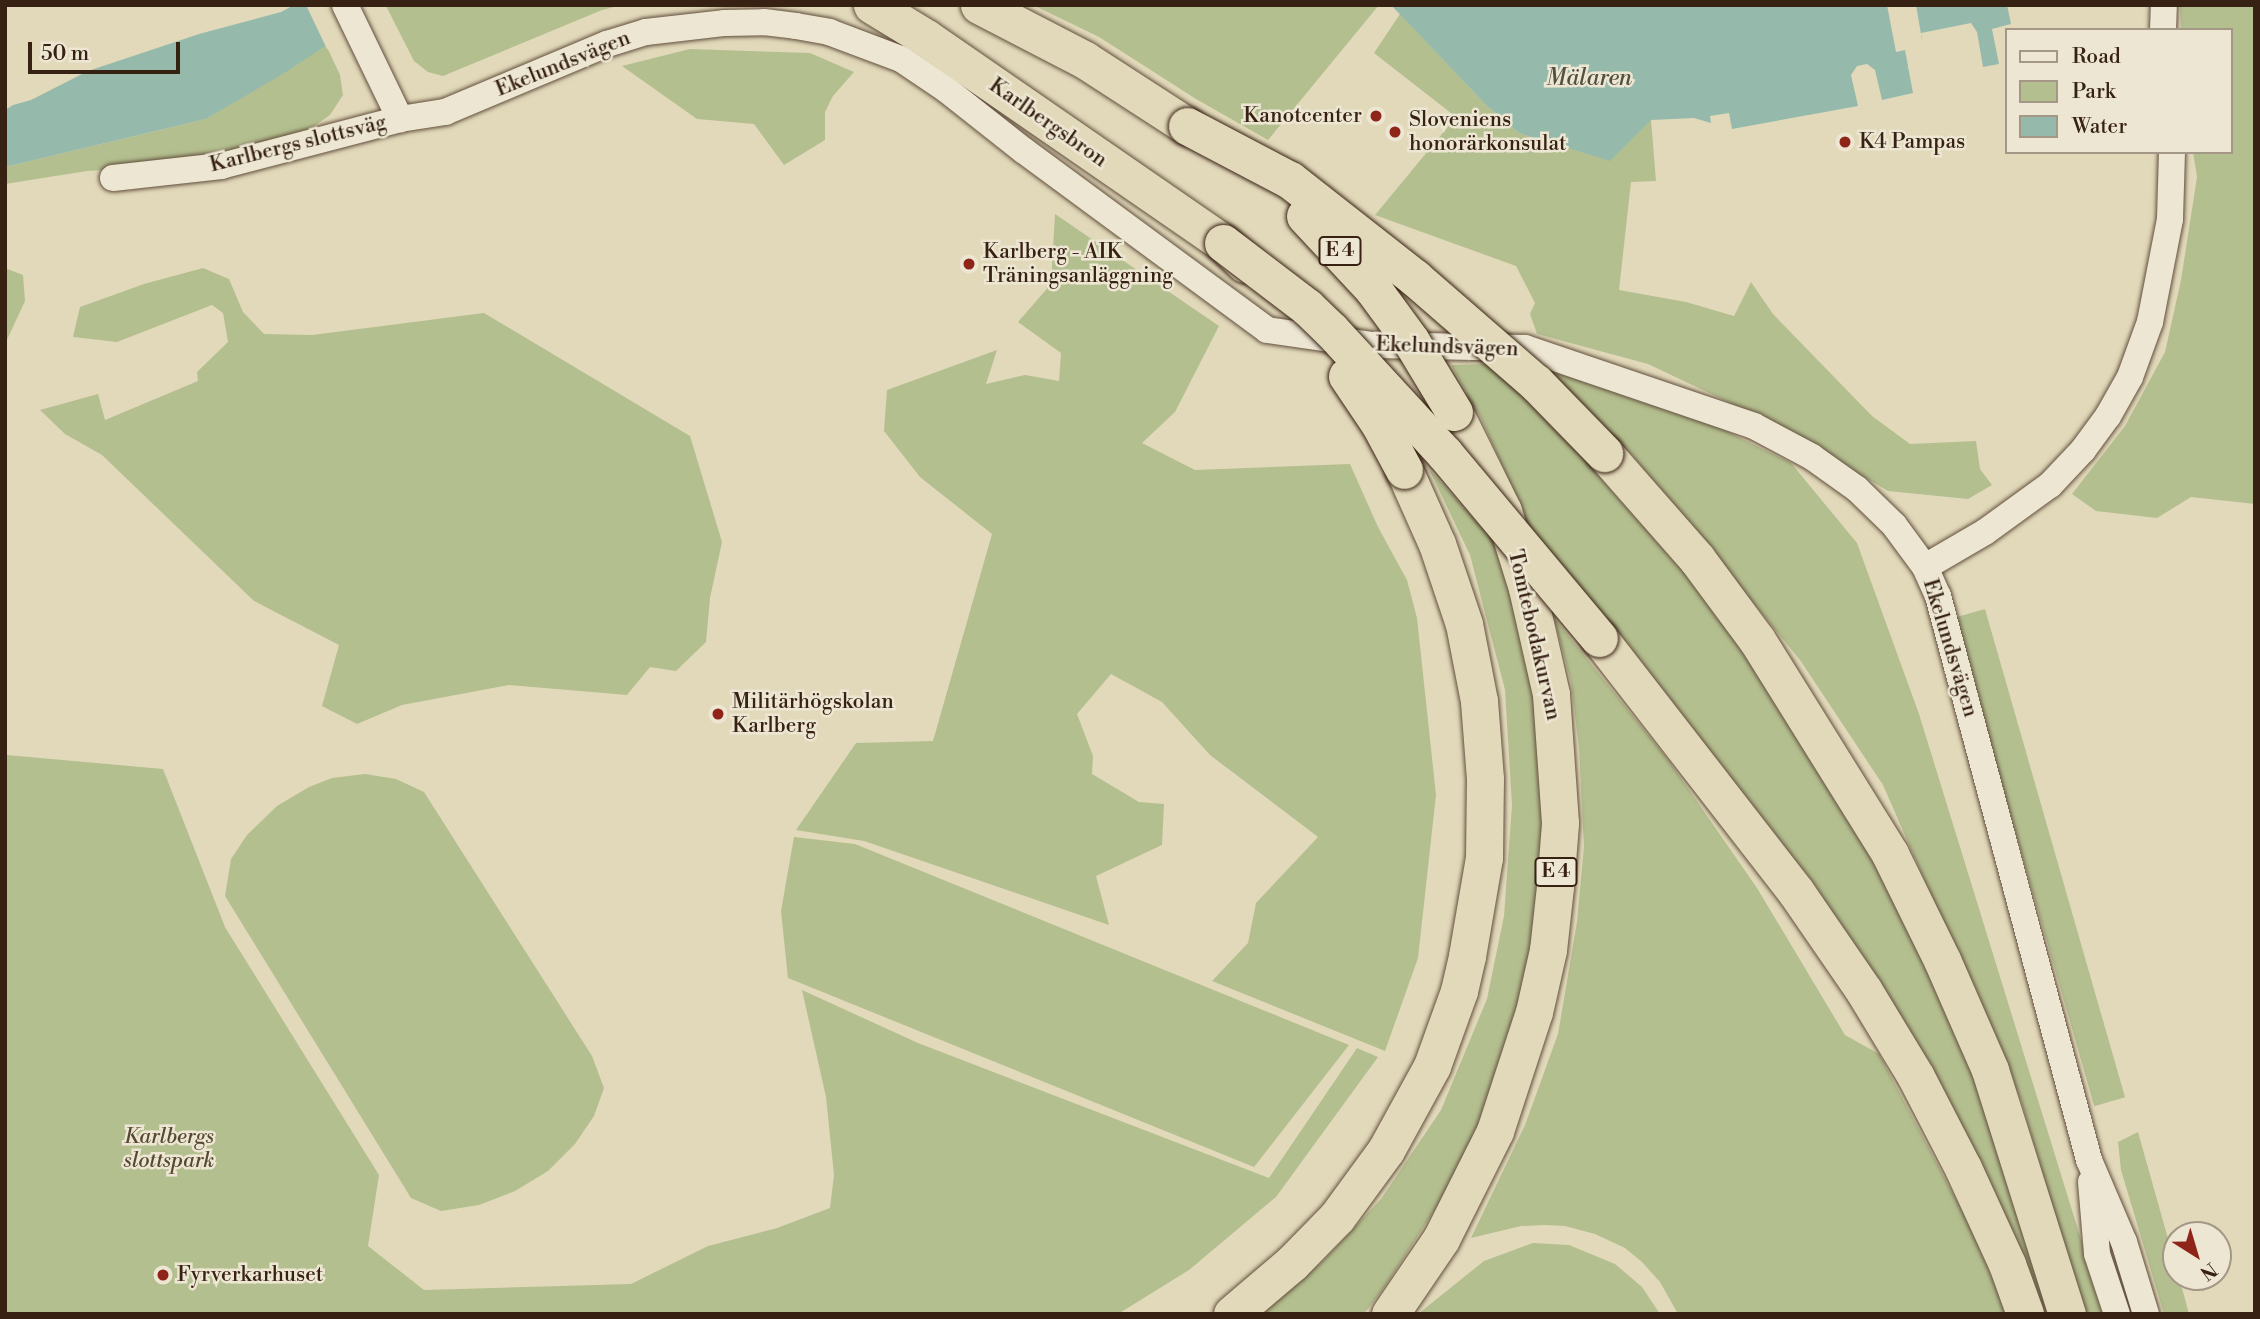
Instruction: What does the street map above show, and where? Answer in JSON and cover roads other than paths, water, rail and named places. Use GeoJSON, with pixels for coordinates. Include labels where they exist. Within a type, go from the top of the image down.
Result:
{"type":"FeatureCollection","features":[{"type":"Feature","properties":{"kind":"highway","name":"Karlbergsbron"},"geometry":{"type":"LineString","coordinates":[[872,5],[937,46],[1223,243]]}},
{"type":"Feature","properties":{"kind":"highway","name":"E 4"},"geometry":{"type":"LineString","coordinates":[[979,5],[1085,60],[1187,126]]}},
{"type":"Feature","properties":{"kind":"highway"},"geometry":{"type":"LineString","coordinates":[[1187,126],[1300,188],[1415,278],[1536,383],[1604,453],[1697,559],[1757,640],[1890,854],[1942,960],[1990,1070],[2067,1314]]}},
{"type":"Feature","properties":{"kind":"highway","name":"Tomtebodakurvan"},"geometry":{"type":"LineString","coordinates":[[1187,126],[1287,200],[1332,242],[1373,289],[1411,341],[1454,412],[1503,511],[1527,589],[1551,694],[1560,823],[1548,950],[1534,1012],[1495,1131],[1441,1239],[1390,1314]]}},
{"type":"Feature","properties":{"kind":"highway"},"geometry":{"type":"LineString","coordinates":[[1223,243],[1319,339],[1362,395],[1404,470],[1437,544],[1464,624],[1479,701],[1486,826],[1481,879],[1467,956],[1451,1017],[1432,1066],[1386,1150],[1329,1225],[1293,1263],[1233,1314]]}},
{"type":"Feature","properties":{"kind":"highway"},"geometry":{"type":"LineString","coordinates":[[1223,243],[1307,307],[1445,454],[1599,638],[1796,892],[1864,991],[1916,1077],[1963,1168],[2007,1264],[2025,1314]]}},
{"type":"Feature","properties":{"kind":"street"},"geometry":{"type":"LineString","coordinates":[[345,5],[400,119]]}},
{"type":"Feature","properties":{"kind":"street"},"geometry":{"type":"LineString","coordinates":[[2163,28],[2164,5]]}},
{"type":"Feature","properties":{"kind":"street","name":"Ekelundsvägen"},"geometry":{"type":"LineString","coordinates":[[400,119],[445,112],[607,44],[646,32],[764,22],[829,32],[901,59],[947,90],[1023,150],[1267,330],[1373,345],[1525,348],[1754,426],[1812,457],[1857,489],[1894,525],[1925,567],[1943,609],[2090,1160],[2124,1242],[2146,1314]]}},
{"type":"Feature","properties":{"kind":"street","name":"Karlbergs slottsväg"},"geometry":{"type":"LineString","coordinates":[[113,178],[222,166],[400,119]]}},
{"type":"Feature","properties":{"kind":"street"},"geometry":{"type":"LineString","coordinates":[[1925,567],[1985,532],[2050,485],[2083,450],[2108,415],[2130,377],[2150,322],[2170,219],[2172,154]]}},
{"type":"Feature","properties":{"kind":"street","name":"Ekelundsvägen"},"geometry":{"type":"LineString","coordinates":[[2090,1160],[2097,1254],[2117,1314]]}},
{"type":"Feature","properties":{"kind":"water"},"geometry":{"type":"Polygon","coordinates":[[[294,5],[387,5],[286,72],[206,119],[5,167],[5,110],[13,105],[31,100],[88,71],[199,34],[281,12],[294,5]]]}},
{"type":"Feature","properties":{"kind":"water","name":"Mälaren"},"geometry":{"type":"Polygon","coordinates":[[[1391,5],[2007,5],[2011,24],[1992,29],[1999,64],[1983,67],[1977,32],[1971,23],[1921,33],[1924,62],[1908,66],[1913,93],[1882,100],[1875,70],[1867,64],[1857,66],[1851,75],[1858,106],[1732,129],[1729,113],[1710,116],[1711,123],[1694,118],[1651,120],[1610,161],[1519,133],[1486,105],[1391,5]]]}},
{"type":"Feature","properties":{"kind":"place","name":"Kanotcenter"},"geometry":{"type":"Point","coordinates":[1376,116]}},
{"type":"Feature","properties":{"kind":"place","name":"Sloveniens honorärkonsulat"},"geometry":{"type":"Point","coordinates":[1395,132]}},
{"type":"Feature","properties":{"kind":"place","name":"K4 Pampas"},"geometry":{"type":"Point","coordinates":[1845,142]}},
{"type":"Feature","properties":{"kind":"place","name":"Karlberg - AIK Träningsanläggning"},"geometry":{"type":"Point","coordinates":[969,264]}},
{"type":"Feature","properties":{"kind":"place","name":"Militärhögskolan Karlberg"},"geometry":{"type":"Point","coordinates":[718,714]}},
{"type":"Feature","properties":{"kind":"place","name":"Fyrverkarhuset"},"geometry":{"type":"Point","coordinates":[163,1275]}},
{"type":"Feature","properties":{"kind":"park label","name":"Karlbergs slottspark"},"geometry":{"type":"Point","coordinates":[169,1149]}}]}
